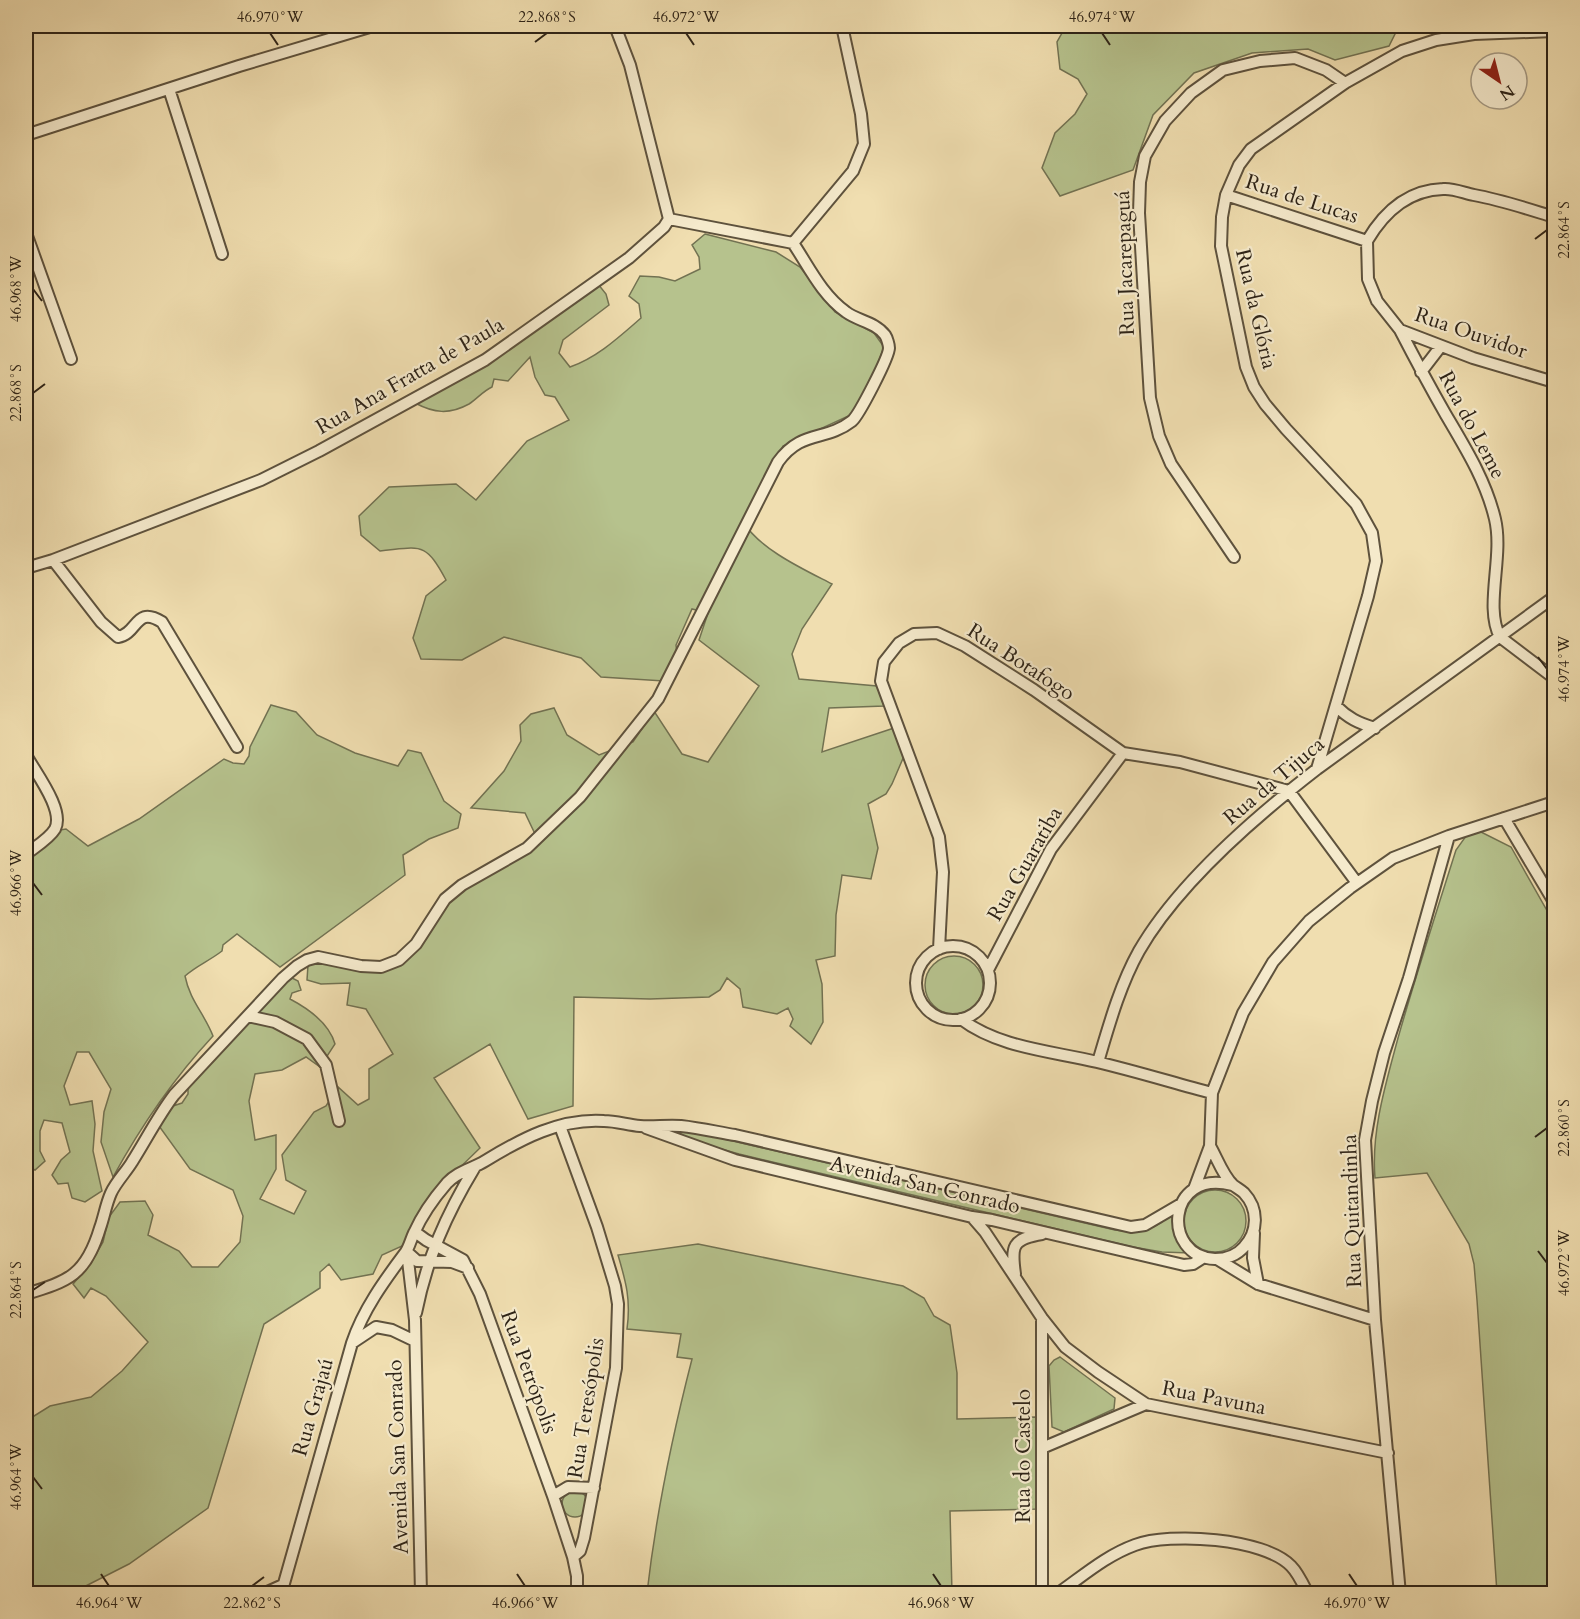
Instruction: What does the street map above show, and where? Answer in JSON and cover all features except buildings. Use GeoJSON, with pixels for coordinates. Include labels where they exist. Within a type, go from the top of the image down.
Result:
{"type":"FeatureCollection","features":[{"type":"Feature","properties":{"kind":"street"},"geometry":{"type":"LineString","coordinates":[[26,135],[239,66],[373,26]]}},
{"type":"Feature","properties":{"kind":"street"},"geometry":{"type":"LineString","coordinates":[[26,1294],[51,1286],[77,1273],[97,1238],[111,1192],[132,1163],[163,1109],[283,978],[307,960],[318,957],[361,966],[381,967],[399,960],[416,944],[445,899],[462,885],[527,848],[580,797],[658,699],[786,450],[798,442],[838,429],[853,420],[862,409],[889,349],[886,336],[876,327],[847,313],[827,296],[793,243],[669,219],[630,65],[615,26]]}},
{"type":"Feature","properties":{"kind":"street"},"geometry":{"type":"LineString","coordinates":[[793,243],[853,171],[864,144],[861,114],[843,26]]}},
{"type":"Feature","properties":{"kind":"street","name":"Rua da Glória"},"geometry":{"type":"LineString","coordinates":[[1317,769],[1368,596],[1376,561],[1372,532],[1356,504],[1286,429],[1254,387],[1246,367],[1221,246],[1222,217],[1226,195],[1239,165],[1251,149],[1345,83],[1402,51],[1436,40],[1493,32],[1554,31]]}},
{"type":"Feature","properties":{"kind":"street","name":"Rua Jacarepaguá"},"geometry":{"type":"LineString","coordinates":[[1234,557],[1171,464],[1159,436],[1150,398],[1139,213],[1140,182],[1145,156],[1165,121],[1178,106],[1191,93],[1223,70],[1260,61],[1295,58],[1326,70],[1345,83]]}},
{"type":"Feature","properties":{"kind":"street"},"geometry":{"type":"LineString","coordinates":[[169,89],[222,254]]}},
{"type":"Feature","properties":{"kind":"street"},"geometry":{"type":"LineString","coordinates":[[1367,241],[1376,226],[1400,201],[1422,191],[1445,188],[1501,200],[1554,218]]}},
{"type":"Feature","properties":{"kind":"street","name":"Rua de Lucas"},"geometry":{"type":"LineString","coordinates":[[1226,195],[1367,241]]}},
{"type":"Feature","properties":{"kind":"street","name":"Rua Ana Fratta de Paula"},"geometry":{"type":"LineString","coordinates":[[26,568],[53,560],[261,480],[319,451],[485,360],[629,258],[664,227],[669,219]]}},
{"type":"Feature","properties":{"kind":"street"},"geometry":{"type":"LineString","coordinates":[[26,233],[71,359]]}},
{"type":"Feature","properties":{"kind":"street","name":"Rua Ouvidor"},"geometry":{"type":"LineString","coordinates":[[1367,241],[1368,279],[1377,301],[1400,330],[1473,358],[1554,382]]}},
{"type":"Feature","properties":{"kind":"street","name":"Rua do Leme"},"geometry":{"type":"LineString","coordinates":[[1400,330],[1421,372],[1471,458],[1487,492],[1496,522],[1498,560],[1493,614],[1495,628],[1500,638]]}},
{"type":"Feature","properties":{"kind":"street","name":"Rua do Leme"},"geometry":{"type":"LineString","coordinates":[[1421,372],[1441,346]]}},
{"type":"Feature","properties":{"kind":"street"},"geometry":{"type":"LineString","coordinates":[[53,560],[101,622],[118,638],[125,636],[140,619],[147,616],[162,622],[237,747]]}},
{"type":"Feature","properties":{"kind":"street","name":"Rua da Tijuca"},"geometry":{"type":"LineString","coordinates":[[1098,1062],[1109,1024],[1139,951],[1163,916],[1226,848],[1289,790],[1554,597]]}},
{"type":"Feature","properties":{"kind":"street","name":"Rua Botafogo"},"geometry":{"type":"LineString","coordinates":[[939,949],[944,872],[939,837],[881,681],[884,662],[899,643],[914,634],[937,633],[965,646],[1034,690],[1123,753],[1180,762],[1289,790]]}},
{"type":"Feature","properties":{"kind":"street"},"geometry":{"type":"LineString","coordinates":[[1500,638],[1554,678]]}},
{"type":"Feature","properties":{"kind":"street"},"geometry":{"type":"LineString","coordinates":[[1336,706],[1347,717],[1375,728]]}},
{"type":"Feature","properties":{"kind":"street","name":"Rua Guaratiba"},"geometry":{"type":"LineString","coordinates":[[988,970],[1051,849],[1123,753]]}},
{"type":"Feature","properties":{"kind":"street"},"geometry":{"type":"LineString","coordinates":[[26,755],[57,809],[58,821],[54,831],[26,854]]}},
{"type":"Feature","properties":{"kind":"street"},"geometry":{"type":"LineString","coordinates":[[1289,790],[1357,883]]}},
{"type":"Feature","properties":{"kind":"street"},"geometry":{"type":"LineString","coordinates":[[1254,1229],[1249,1241],[1241,1251],[1229,1257],[1217,1259],[1204,1257],[1192,1251],[1181,1235],[1178,1216],[1181,1204],[1194,1189],[1210,1146],[1212,1093],[1243,1013],[1273,962],[1309,921],[1393,858],[1449,836],[1554,802]]}},
{"type":"Feature","properties":{"kind":"street"},"geometry":{"type":"LineString","coordinates":[[1504,818],[1554,902]]}},
{"type":"Feature","properties":{"kind":"street","name":"Rua Quitandinha"},"geometry":{"type":"LineString","coordinates":[[1401,1593],[1375,1320],[1365,1140],[1384,1053],[1409,978],[1449,836]]}},
{"type":"Feature","properties":{"kind":"street"},"geometry":{"type":"LineString","coordinates":[[964,948],[978,956],[988,970],[990,982],[988,995],[982,1006],[973,1014],[962,1019],[949,1020],[937,1017],[927,1010],[920,1000],[916,983],[921,965],[928,956],[939,949],[964,948]]}},
{"type":"Feature","properties":{"kind":"street"},"geometry":{"type":"LineString","coordinates":[[248,1016],[275,1022],[307,1039],[326,1065],[339,1121]]}},
{"type":"Feature","properties":{"kind":"street"},"geometry":{"type":"LineString","coordinates":[[962,1019],[976,1031],[1001,1040],[1098,1062],[1212,1093]]}},
{"type":"Feature","properties":{"kind":"street","name":"Avenida San Conrado"},"geometry":{"type":"LineString","coordinates":[[422,1593],[415,1320],[406,1252],[430,1205],[446,1184],[461,1171],[475,1167],[530,1135],[560,1126],[604,1120],[640,1126],[681,1126],[735,1135],[1131,1227],[1144,1225],[1181,1204]]}},
{"type":"Feature","properties":{"kind":"street","name":"Rua Teresópolis"},"geometry":{"type":"LineString","coordinates":[[560,1126],[597,1227],[615,1286],[618,1304],[616,1368],[584,1538],[579,1551],[573,1557]]}},
{"type":"Feature","properties":{"kind":"street","name":"Avenida San Conrado"},"geometry":{"type":"LineString","coordinates":[[640,1126],[729,1158],[1045,1234],[1184,1265],[1193,1264],[1204,1257]]}},
{"type":"Feature","properties":{"kind":"street"},"geometry":{"type":"LineString","coordinates":[[1210,1146],[1232,1185]]}},
{"type":"Feature","properties":{"kind":"street","name":"Avenida San Conrado"},"geometry":{"type":"LineString","coordinates":[[415,1320],[421,1288],[435,1243],[475,1167]]}},
{"type":"Feature","properties":{"kind":"street"},"geometry":{"type":"LineString","coordinates":[[1194,1189],[1206,1183],[1219,1181],[1244,1192],[1255,1216],[1253,1258],[1258,1284]]}},
{"type":"Feature","properties":{"kind":"street","name":"Rua Pavuna"},"geometry":{"type":"LineString","coordinates":[[972,1217],[985,1232],[1042,1318],[1065,1347],[1146,1404],[1388,1453]]}},
{"type":"Feature","properties":{"kind":"street","name":"Rua Petrópolis"},"geometry":{"type":"LineString","coordinates":[[415,1232],[463,1260],[480,1294],[573,1557],[577,1576],[577,1593]]}},
{"type":"Feature","properties":{"kind":"street"},"geometry":{"type":"LineString","coordinates":[[1015,1277],[1012,1253],[1016,1243],[1025,1237],[1045,1234]]}},
{"type":"Feature","properties":{"kind":"street"},"geometry":{"type":"LineString","coordinates":[[406,1252],[417,1261],[452,1262],[468,1268]]}},
{"type":"Feature","properties":{"kind":"street","name":"Rua Grajaú"},"geometry":{"type":"LineString","coordinates":[[262,1593],[282,1589],[352,1343],[368,1308],[389,1273],[406,1252]]}},
{"type":"Feature","properties":{"kind":"street"},"geometry":{"type":"LineString","coordinates":[[1217,1259],[1258,1284],[1375,1320]]}},
{"type":"Feature","properties":{"kind":"street"},"geometry":{"type":"LineString","coordinates":[[368,1308],[376,1327]]}},
{"type":"Feature","properties":{"kind":"street","name":"Rua do Castelo"},"geometry":{"type":"LineString","coordinates":[[1042,1318],[1042,1593]]}},
{"type":"Feature","properties":{"kind":"street"},"geometry":{"type":"LineString","coordinates":[[352,1343],[376,1327],[392,1330],[415,1341]]}},
{"type":"Feature","properties":{"kind":"street"},"geometry":{"type":"LineString","coordinates":[[1042,1448],[1146,1404]]}},
{"type":"Feature","properties":{"kind":"street"},"geometry":{"type":"LineString","coordinates":[[553,1496],[568,1487],[594,1488]]}},
{"type":"Feature","properties":{"kind":"street"},"geometry":{"type":"LineString","coordinates":[[1057,1593],[1118,1552],[1138,1543],[1175,1537],[1235,1543],[1268,1551],[1290,1565],[1308,1593]]}},
{"type":"Feature","properties":{"kind":"green space"},"geometry":{"type":"Polygon","coordinates":[[[1066,26],[1095,31],[1097,26],[1399,26],[1389,46],[1335,60],[1308,49],[1252,53],[1194,73],[1153,115],[1133,170],[1060,196],[1042,168],[1055,133],[1075,114],[1087,94],[1078,79],[1060,69],[1057,42],[1066,26]]]}},
{"type":"Feature","properties":{"kind":"green space"},"geometry":{"type":"Polygon","coordinates":[[[705,234],[776,252],[800,267],[835,312],[874,333],[884,347],[870,384],[855,413],[783,446],[743,522],[771,550],[832,584],[802,629],[792,654],[799,679],[877,686],[884,706],[829,708],[822,752],[894,728],[904,756],[886,794],[868,804],[878,848],[871,879],[842,875],[836,915],[835,956],[816,960],[822,984],[823,1022],[811,1044],[790,1026],[793,1019],[788,1008],[777,1014],[743,1007],[740,989],[727,978],[720,990],[709,997],[650,999],[574,997],[573,1106],[528,1119],[490,1044],[434,1078],[480,1148],[446,1181],[411,1242],[382,1255],[373,1274],[341,1280],[329,1264],[320,1272],[320,1288],[264,1324],[208,1508],[129,1564],[72,1593],[26,1594],[26,1421],[50,1406],[91,1397],[122,1371],[148,1342],[106,1296],[91,1288],[84,1298],[73,1284],[91,1263],[103,1242],[109,1217],[120,1202],[145,1201],[153,1215],[148,1235],[179,1251],[192,1267],[218,1267],[240,1242],[243,1216],[233,1190],[190,1169],[159,1126],[173,1106],[182,1103],[188,1094],[188,1086],[276,990],[292,978],[298,981],[301,990],[292,993],[290,999],[323,1023],[335,1044],[320,1067],[306,1057],[282,1070],[255,1074],[249,1101],[255,1140],[276,1135],[276,1169],[260,1199],[294,1214],[306,1191],[286,1180],[282,1155],[314,1112],[326,1106],[338,1087],[358,1105],[369,1099],[369,1069],[393,1054],[366,1009],[347,1005],[350,983],[321,984],[307,980],[308,965],[318,962],[358,970],[411,955],[450,898],[536,836],[525,813],[471,808],[504,771],[521,741],[520,725],[531,714],[554,708],[567,735],[599,755],[633,742],[654,711],[682,754],[708,762],[759,686],[699,640],[708,613],[692,609],[676,645],[677,654],[664,681],[601,677],[581,658],[504,637],[462,660],[421,659],[413,638],[426,596],[446,580],[433,558],[420,549],[380,551],[361,535],[359,516],[389,487],[456,484],[476,500],[527,441],[569,420],[555,397],[545,395],[535,377],[530,357],[508,381],[494,379],[492,387],[462,408],[442,411],[415,403],[598,284],[606,294],[609,305],[563,340],[559,353],[570,367],[590,358],[641,318],[639,304],[629,296],[640,276],[675,281],[700,269],[699,257],[692,245],[705,234]]]}},
{"type":"Feature","properties":{"kind":"green space"},"geometry":{"type":"Polygon","coordinates":[[[271,705],[296,712],[317,735],[355,753],[398,766],[408,750],[421,753],[444,801],[461,814],[458,828],[429,839],[403,855],[405,875],[280,967],[237,934],[223,945],[222,951],[185,976],[190,993],[213,1036],[159,1103],[113,1177],[101,1142],[104,1112],[111,1089],[89,1052],[77,1052],[64,1086],[70,1105],[92,1101],[95,1124],[93,1151],[102,1191],[85,1202],[72,1198],[68,1183],[58,1184],[52,1175],[61,1160],[70,1152],[62,1123],[44,1120],[40,1131],[40,1151],[45,1161],[35,1170],[26,1166],[26,848],[48,832],[66,829],[88,846],[139,819],[224,759],[244,764],[271,705]]]}},
{"type":"Feature","properties":{"kind":"green space"},"geometry":{"type":"Polygon","coordinates":[[[1479,831],[1511,847],[1554,923],[1554,1593],[1497,1593],[1477,1300],[1474,1264],[1469,1244],[1427,1173],[1375,1178],[1375,1143],[1380,1107],[1412,991],[1456,850],[1466,836],[1479,831]]]}},
{"type":"Feature","properties":{"kind":"green space"},"geometry":{"type":"Polygon","coordinates":[[[954,956],[965,958],[978,969],[983,985],[981,996],[970,1009],[954,1014],[943,1012],[930,1001],[925,985],[927,974],[938,961],[954,956]]]}},
{"type":"Feature","properties":{"kind":"green space"},"geometry":{"type":"Polygon","coordinates":[[[681,1129],[1115,1230],[1148,1229],[1162,1222],[1175,1210],[1190,1253],[1162,1252],[1133,1247],[739,1154],[672,1133],[681,1129]]]}},
{"type":"Feature","properties":{"kind":"green space"},"geometry":{"type":"Polygon","coordinates":[[[1209,1190],[1221,1190],[1237,1199],[1244,1209],[1246,1221],[1244,1233],[1237,1243],[1221,1252],[1209,1252],[1198,1247],[1189,1238],[1184,1227],[1184,1215],[1189,1204],[1198,1195],[1209,1190]]]}},
{"type":"Feature","properties":{"kind":"green space"},"geometry":{"type":"Polygon","coordinates":[[[698,1244],[903,1286],[924,1298],[934,1316],[950,1325],[957,1373],[957,1419],[1036,1417],[1037,1509],[950,1511],[952,1593],[647,1593],[665,1476],[692,1359],[677,1357],[681,1334],[627,1329],[627,1291],[618,1255],[698,1244]]]}},
{"type":"Feature","properties":{"kind":"green space"},"geometry":{"type":"Polygon","coordinates":[[[1060,1357],[1115,1398],[1114,1409],[1064,1432],[1052,1427],[1049,1366],[1060,1357]]]}},
{"type":"Feature","properties":{"kind":"green space"},"geometry":{"type":"Polygon","coordinates":[[[575,1491],[584,1495],[588,1504],[584,1513],[575,1517],[566,1513],[562,1504],[566,1495],[575,1491]]]}}]}
